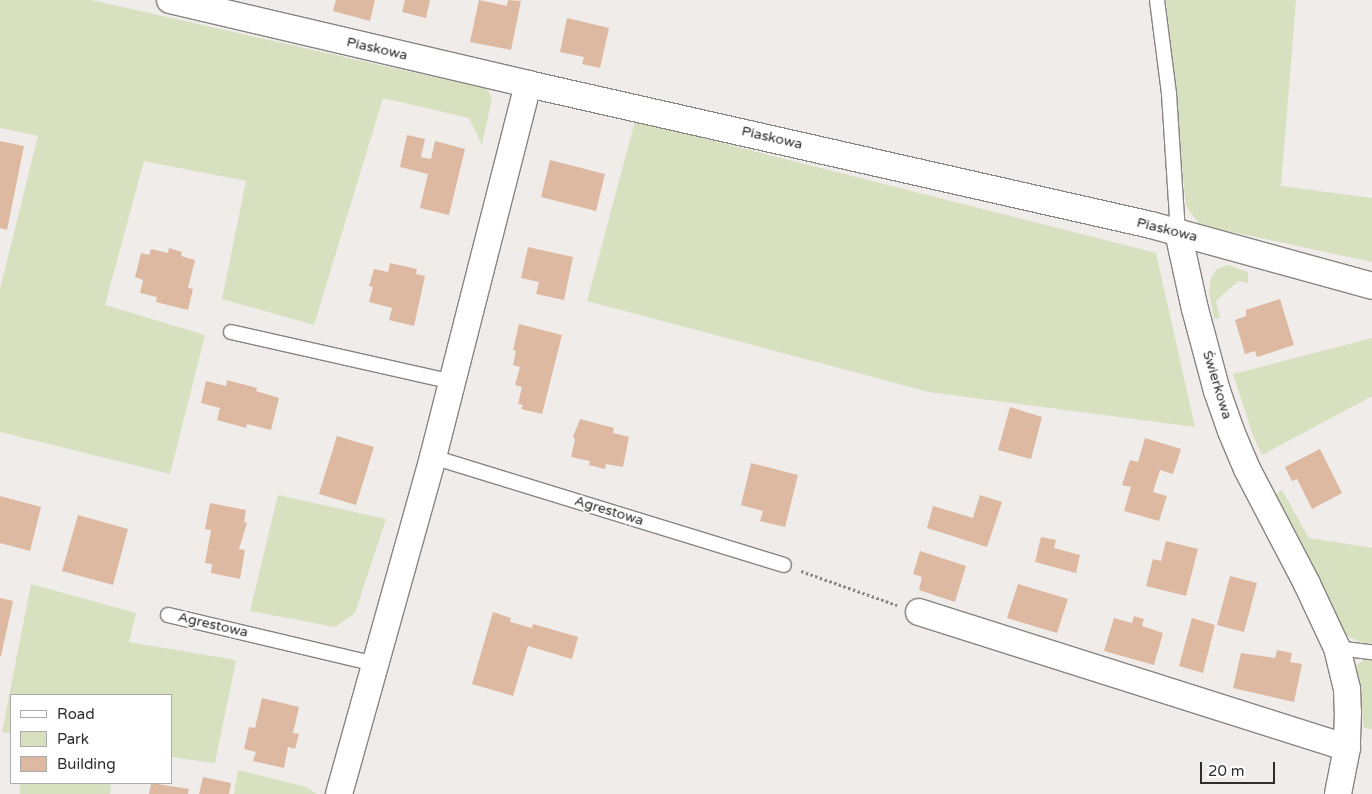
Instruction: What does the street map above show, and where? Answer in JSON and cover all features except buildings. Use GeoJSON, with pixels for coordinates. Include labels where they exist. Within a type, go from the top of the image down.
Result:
{"type":"FeatureCollection","features":[{"type":"Feature","properties":{"kind":"street","name":"Piaskowa"},"geometry":{"type":"LineString","coordinates":[[170,0],[528,84],[1178,232],[1372,286]]}},
{"type":"Feature","properties":{"kind":"street"},"geometry":{"type":"LineString","coordinates":[[338,794],[433,457],[528,84]]}},
{"type":"Feature","properties":{"kind":"street","name":"Świerkowa"},"geometry":{"type":"LineString","coordinates":[[1178,232],[1195,309],[1217,391],[1231,431],[1247,469],[1308,584],[1337,648],[1347,689],[1347,748],[1338,794]]}},
{"type":"Feature","properties":{"kind":"street"},"geometry":{"type":"LineString","coordinates":[[919,612],[1347,748]]}},
{"type":"Feature","properties":{"kind":"lane","name":"Świerkowa"},"geometry":{"type":"LineString","coordinates":[[1157,0],[1169,94],[1178,232]]}},
{"type":"Feature","properties":{"kind":"lane"},"geometry":{"type":"LineString","coordinates":[[231,332],[453,382]]}},
{"type":"Feature","properties":{"kind":"lane","name":"Agrestowa"},"geometry":{"type":"LineString","coordinates":[[433,457],[784,565]]}},
{"type":"Feature","properties":{"kind":"lane","name":"Agrestowa"},"geometry":{"type":"LineString","coordinates":[[168,615],[375,664]]}},
{"type":"Feature","properties":{"kind":"lane"},"geometry":{"type":"LineString","coordinates":[[1337,648],[1372,652]]}},
{"type":"Feature","properties":{"kind":"path"},"geometry":{"type":"LineString","coordinates":[[784,565],[919,612]]}},
{"type":"Feature","properties":{"kind":"green space"},"geometry":{"type":"Polygon","coordinates":[[[0,0],[91,0],[487,89],[492,98],[482,145],[469,118],[383,98],[314,325],[222,299],[246,181],[144,161],[105,305],[205,335],[170,474],[0,432],[0,289],[38,136],[0,128],[0,0]]]}},
{"type":"Feature","properties":{"kind":"green space"},"geometry":{"type":"Polygon","coordinates":[[[1166,0],[1296,0],[1281,186],[1372,198],[1372,262],[1200,225],[1186,206],[1166,0]]]}},
{"type":"Feature","properties":{"kind":"green space"},"geometry":{"type":"Polygon","coordinates":[[[635,121],[1156,253],[1195,427],[929,392],[587,301],[635,121]]]}},
{"type":"Feature","properties":{"kind":"green space"},"geometry":{"type":"Polygon","coordinates":[[[1228,265],[1248,272],[1248,283],[1238,281],[1216,301],[1220,318],[1214,319],[1209,291],[1211,278],[1217,269],[1228,265]]]}},
{"type":"Feature","properties":{"kind":"green space"},"geometry":{"type":"Polygon","coordinates":[[[1372,338],[1372,396],[1262,455],[1253,435],[1233,374],[1372,338]]]}},
{"type":"Feature","properties":{"kind":"green space"},"geometry":{"type":"Polygon","coordinates":[[[1282,490],[1309,538],[1372,548],[1372,644],[1363,643],[1345,635],[1308,556],[1272,496],[1282,490]]]}},
{"type":"Feature","properties":{"kind":"green space"},"geometry":{"type":"Polygon","coordinates":[[[278,495],[386,519],[355,613],[335,627],[250,611],[278,495]]]}},
{"type":"Feature","properties":{"kind":"green space"},"geometry":{"type":"Polygon","coordinates":[[[31,584],[136,613],[129,642],[236,660],[215,763],[172,757],[172,694],[10,694],[10,734],[2,732],[31,584]]]}},
{"type":"Feature","properties":{"kind":"green space"},"geometry":{"type":"Polygon","coordinates":[[[1366,658],[1372,658],[1372,729],[1364,728],[1356,666],[1366,658]]]}},
{"type":"Feature","properties":{"kind":"green space"},"geometry":{"type":"Polygon","coordinates":[[[238,770],[306,787],[317,794],[234,794],[238,770]]]}},
{"type":"Feature","properties":{"kind":"green space"},"geometry":{"type":"Polygon","coordinates":[[[20,784],[111,784],[110,794],[20,794],[20,784]]]}}]}
